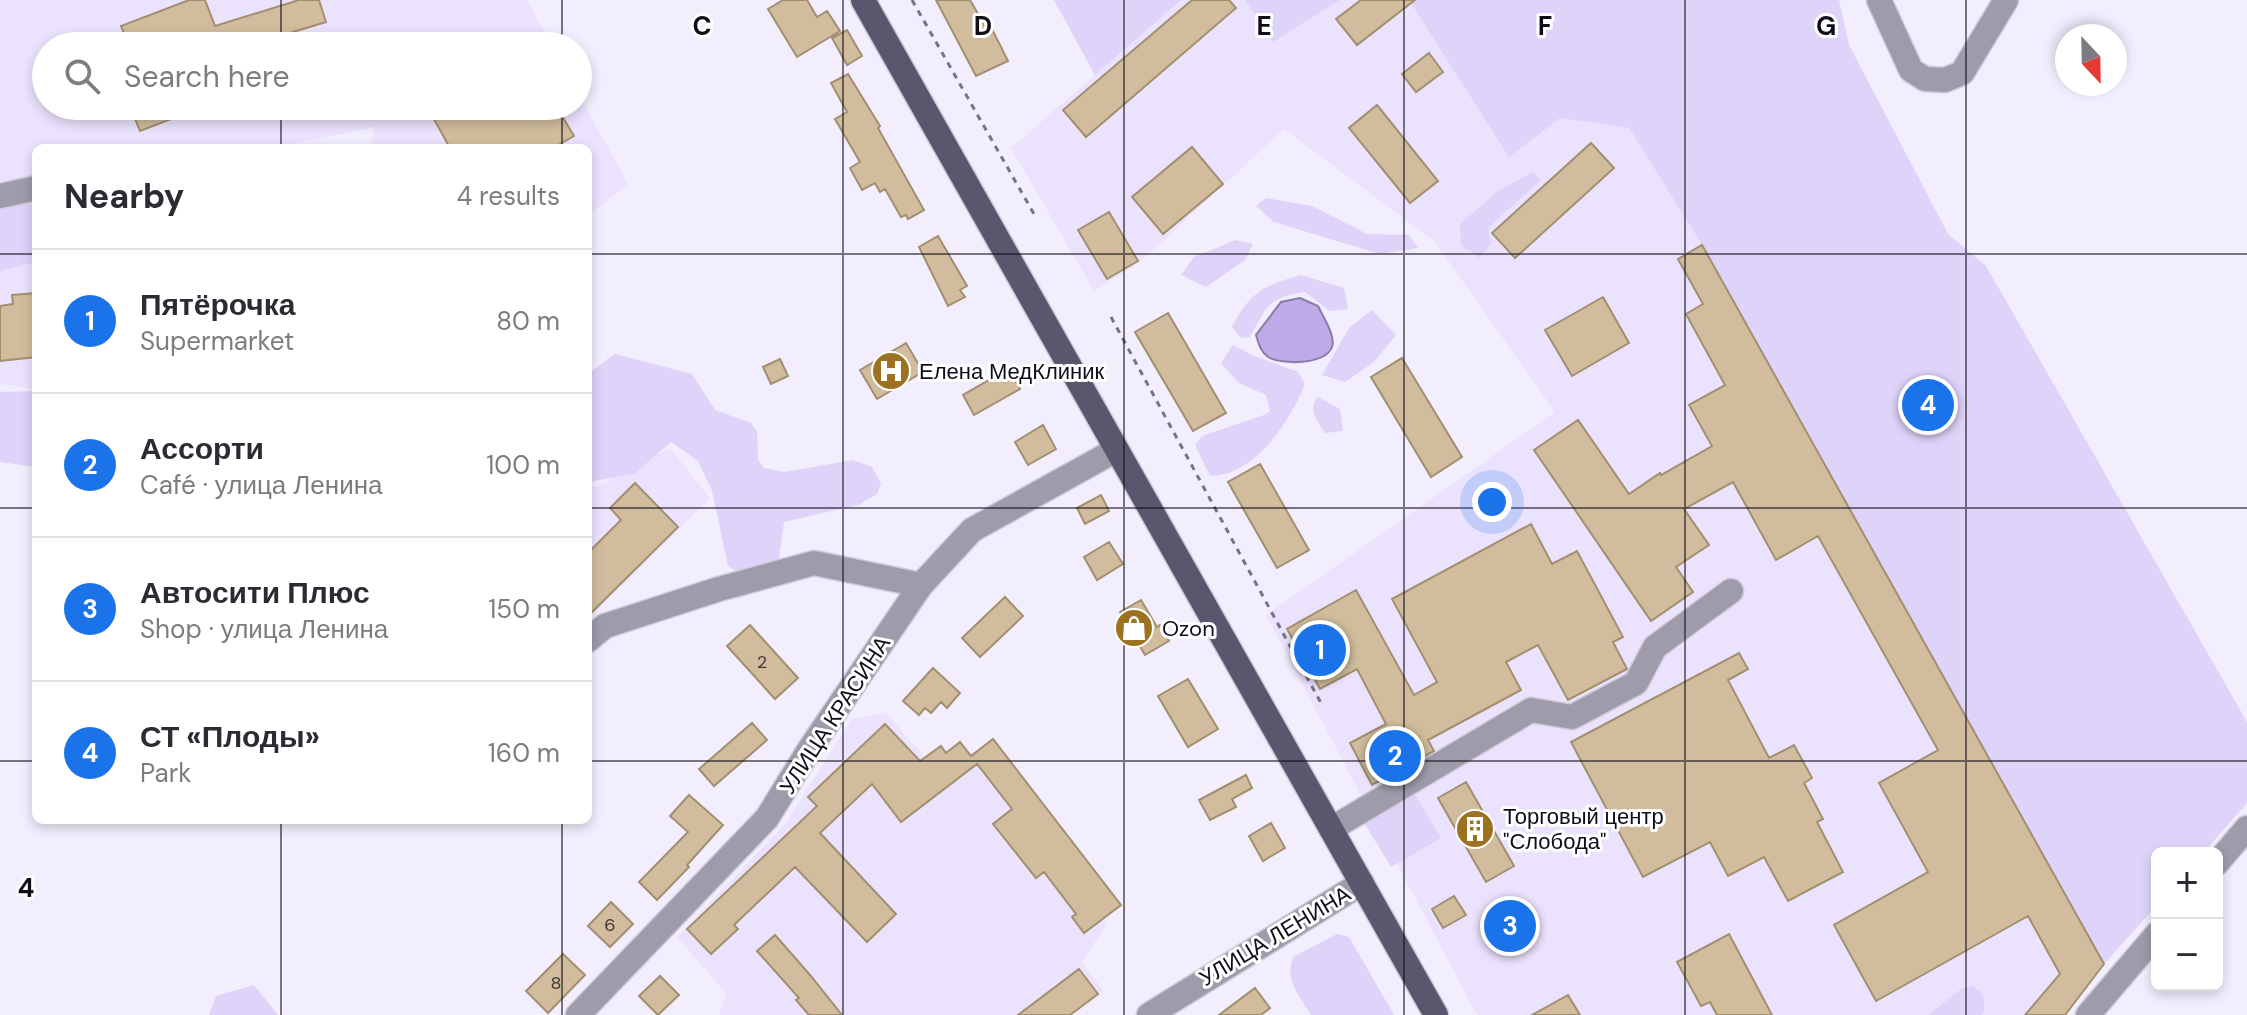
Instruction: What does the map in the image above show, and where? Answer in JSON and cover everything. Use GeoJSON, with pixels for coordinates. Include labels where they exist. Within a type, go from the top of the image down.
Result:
{"type":"FeatureCollection","features":[{"type":"Feature","properties":{"kind":"main road"},"geometry":{"type":"LineString","coordinates":[[863,0],[1436,1015]]}},
{"type":"Feature","properties":{"kind":"street"},"geometry":{"type":"LineString","coordinates":[[1879,0],[1911,70],[1925,79],[1945,80],[1962,73],[2006,0]]}},
{"type":"Feature","properties":{"kind":"street"},"geometry":{"type":"LineString","coordinates":[[0,196],[32,189]]}},
{"type":"Feature","properties":{"kind":"street","name":"УЛИЦА КРАСИНА"},"geometry":{"type":"LineString","coordinates":[[578,1015],[767,818],[809,750],[921,585],[972,530],[1116,450]]}},
{"type":"Feature","properties":{"kind":"street"},"geometry":{"type":"LineString","coordinates":[[592,637],[605,626],[719,589],[814,563],[921,585]]}},
{"type":"Feature","properties":{"kind":"street"},"geometry":{"type":"LineString","coordinates":[[1331,829],[1531,710],[1572,717],[1636,683],[1655,647],[1731,591]]}},
{"type":"Feature","properties":{"kind":"street"},"geometry":{"type":"LineString","coordinates":[[2223,856],[2247,828]]}},
{"type":"Feature","properties":{"kind":"street","name":"УЛИЦА ЛЕНИНА"},"geometry":{"type":"LineString","coordinates":[[1149,1015],[1362,883]]}},
{"type":"Feature","properties":{"kind":"street"},"geometry":{"type":"LineString","coordinates":[[2088,1015],[2151,941]]}},
{"type":"Feature","properties":{"kind":"path"},"geometry":{"type":"LineString","coordinates":[[912,0],[1034,214]]}},
{"type":"Feature","properties":{"kind":"path"},"geometry":{"type":"LineString","coordinates":[[1111,317],[1321,703]]}},
{"type":"Feature","properties":{"kind":"shaded area"},"geometry":{"type":"Polygon","coordinates":[[[0,0],[527,0],[544,32],[32,32],[32,120],[592,118],[628,184],[592,213],[592,144],[372,144],[375,127],[292,144],[32,144],[32,388],[0,384],[0,0]]]}},
{"type":"Feature","properties":{"kind":"shaded area"},"geometry":{"type":"Polygon","coordinates":[[[1054,0],[1181,0],[1095,75],[1054,0]]]}},
{"type":"Feature","properties":{"kind":"shaded area"},"geometry":{"type":"Polygon","coordinates":[[[1181,0],[1245,0],[1273,42],[1340,0],[1409,0],[1560,118],[1629,128],[1702,245],[2104,964],[2065,1015],[1477,1015],[1266,615],[1555,412],[1435,242],[1284,129],[1140,262],[1094,291],[1011,148],[1181,0]]]}},
{"type":"Feature","properties":{"kind":"shaded area"},"geometry":{"type":"Polygon","coordinates":[[[1245,0],[1340,0],[1273,42],[1245,0]]]}},
{"type":"Feature","properties":{"kind":"shaded area"},"geometry":{"type":"Polygon","coordinates":[[[1409,0],[1839,0],[1849,45],[1948,234],[1986,266],[2247,722],[2247,803],[2208,847],[2151,847],[2151,912],[2104,964],[1702,245],[1629,128],[1560,118],[1509,157],[1409,0]]]}},
{"type":"Feature","properties":{"kind":"shaded area"},"geometry":{"type":"Polygon","coordinates":[[[1533,172],[1541,180],[1488,228],[1491,244],[1480,258],[1461,246],[1460,224],[1499,190],[1533,172]]]}},
{"type":"Feature","properties":{"kind":"shaded area"},"geometry":{"type":"Polygon","coordinates":[[[1266,198],[1312,206],[1367,234],[1409,235],[1418,248],[1380,254],[1274,222],[1256,206],[1266,198]]]}},
{"type":"Feature","properties":{"kind":"shaded area"},"geometry":{"type":"Polygon","coordinates":[[[21,202],[32,205],[32,263],[0,271],[0,207],[21,202]]]}},
{"type":"Feature","properties":{"kind":"shaded area"},"geometry":{"type":"Polygon","coordinates":[[[1236,240],[1253,244],[1245,260],[1206,287],[1181,275],[1194,257],[1236,240]]]}},
{"type":"Feature","properties":{"kind":"shaded area"},"geometry":{"type":"Polygon","coordinates":[[[1301,275],[1344,288],[1348,309],[1330,311],[1305,292],[1293,294],[1270,305],[1250,337],[1241,338],[1232,327],[1245,305],[1267,287],[1301,275]]]}},
{"type":"Feature","properties":{"kind":"shaded area"},"geometry":{"type":"Polygon","coordinates":[[[1300,298],[1318,306],[1331,332],[1332,347],[1328,353],[1312,360],[1274,360],[1261,350],[1256,335],[1281,302],[1300,298]]]}},
{"type":"Feature","properties":{"kind":"shaded area"},"geometry":{"type":"Polygon","coordinates":[[[1372,310],[1396,335],[1374,362],[1345,382],[1322,375],[1349,328],[1372,310]]]}},
{"type":"Feature","properties":{"kind":"shaded area"},"geometry":{"type":"Polygon","coordinates":[[[1233,345],[1298,372],[1305,384],[1280,429],[1256,457],[1226,474],[1210,476],[1195,445],[1202,436],[1270,411],[1266,395],[1239,383],[1221,363],[1233,345]]]}},
{"type":"Feature","properties":{"kind":"shaded area"},"geometry":{"type":"Polygon","coordinates":[[[615,354],[692,374],[715,410],[751,423],[757,431],[758,460],[764,468],[784,472],[853,460],[872,467],[881,484],[877,494],[858,505],[784,522],[775,567],[737,572],[728,566],[712,491],[698,461],[671,442],[634,474],[592,481],[592,371],[615,354]]]}},
{"type":"Feature","properties":{"kind":"shaded area"},"geometry":{"type":"Polygon","coordinates":[[[32,391],[32,466],[0,462],[0,392],[32,391]]]}},
{"type":"Feature","properties":{"kind":"shaded area"},"geometry":{"type":"Polygon","coordinates":[[[1318,397],[1340,409],[1343,431],[1325,433],[1313,411],[1318,397]]]}},
{"type":"Feature","properties":{"kind":"shaded area"},"geometry":{"type":"Polygon","coordinates":[[[670,448],[710,498],[592,615],[592,486],[670,448]]]}},
{"type":"Feature","properties":{"kind":"shaded area"},"geometry":{"type":"Polygon","coordinates":[[[886,713],[925,758],[941,746],[947,753],[971,756],[1121,905],[1102,919],[1106,925],[1082,962],[1103,990],[1070,1015],[719,1015],[726,993],[677,937],[785,824],[852,719],[886,713]]]}},
{"type":"Feature","properties":{"kind":"shaded area"},"geometry":{"type":"Polygon","coordinates":[[[1412,789],[1441,838],[1391,867],[1362,819],[1412,789]]]}},
{"type":"Feature","properties":{"kind":"shaded area"},"geometry":{"type":"Polygon","coordinates":[[[1337,934],[1349,937],[1394,1015],[1311,1015],[1292,981],[1293,957],[1337,934]]]}},
{"type":"Feature","properties":{"kind":"shaded area"},"geometry":{"type":"Polygon","coordinates":[[[254,985],[278,1015],[209,1015],[216,996],[254,985]]]}},
{"type":"Feature","properties":{"kind":"shaded area"},"geometry":{"type":"Polygon","coordinates":[[[1972,986],[1983,996],[1984,1012],[1981,1015],[1928,1015],[1961,989],[1972,986]]]}},
{"type":"Feature","properties":{"kind":"building"},"geometry":{"type":"Polygon","coordinates":[[[189,0],[205,0],[215,26],[299,0],[319,0],[326,22],[293,32],[123,32],[121,26],[189,0]]]}},
{"type":"Feature","properties":{"kind":"building"},"geometry":{"type":"Polygon","coordinates":[[[783,0],[807,0],[817,17],[827,11],[840,31],[797,57],[768,9],[783,0]]]}},
{"type":"Feature","properties":{"kind":"building"},"geometry":{"type":"Polygon","coordinates":[[[936,0],[970,0],[988,31],[992,29],[1008,61],[976,76],[936,0]]]}},
{"type":"Feature","properties":{"kind":"building"},"geometry":{"type":"Polygon","coordinates":[[[1192,0],[1229,0],[1236,8],[1086,137],[1063,110],[1192,0]]]}},
{"type":"Feature","properties":{"kind":"building"},"geometry":{"type":"Polygon","coordinates":[[[1361,0],[1415,0],[1357,45],[1336,19],[1361,0]]]}},
{"type":"Feature","properties":{"kind":"building"},"geometry":{"type":"Polygon","coordinates":[[[847,30],[862,56],[847,65],[832,38],[847,30]]]}},
{"type":"Feature","properties":{"kind":"building"},"geometry":{"type":"Polygon","coordinates":[[[1429,53],[1443,72],[1416,92],[1402,74],[1429,53]]]}},
{"type":"Feature","properties":{"kind":"building"},"geometry":{"type":"Polygon","coordinates":[[[848,74],[880,126],[878,128],[924,210],[908,219],[906,215],[901,217],[885,189],[880,192],[875,183],[862,190],[850,168],[860,162],[835,119],[847,112],[831,83],[848,74]]]}},
{"type":"Feature","properties":{"kind":"building"},"geometry":{"type":"Polygon","coordinates":[[[1377,105],[1438,181],[1410,203],[1349,128],[1377,105]]]}},
{"type":"Feature","properties":{"kind":"building"},"geometry":{"type":"Polygon","coordinates":[[[136,120],[168,120],[140,131],[136,120]]]}},
{"type":"Feature","properties":{"kind":"building"},"geometry":{"type":"Polygon","coordinates":[[[434,120],[564,120],[574,136],[560,144],[448,144],[434,120]]]}},
{"type":"Feature","properties":{"kind":"building"},"geometry":{"type":"Polygon","coordinates":[[[1591,143],[1614,168],[1515,258],[1492,233],[1591,143]]]}},
{"type":"Feature","properties":{"kind":"building"},"geometry":{"type":"Polygon","coordinates":[[[1192,147],[1223,184],[1163,234],[1132,197],[1192,147]]]}},
{"type":"Feature","properties":{"kind":"building"},"geometry":{"type":"Polygon","coordinates":[[[1109,212],[1138,261],[1107,279],[1078,230],[1109,212]]]}},
{"type":"Feature","properties":{"kind":"building"},"geometry":{"type":"Polygon","coordinates":[[[938,236],[967,286],[960,290],[965,297],[948,306],[919,247],[938,236]]]}},
{"type":"Feature","properties":{"kind":"building"},"geometry":{"type":"Polygon","coordinates":[[[1702,245],[2104,964],[2065,1015],[2025,1015],[2060,974],[2028,916],[1876,1001],[1834,925],[1928,872],[1879,783],[1938,750],[1818,536],[1776,560],[1733,482],[1684,509],[1709,545],[1676,567],[1693,592],[1651,621],[1534,450],[1578,420],[1629,494],[1660,473],[1712,446],[1689,405],[1725,385],[1686,314],[1703,304],[1678,259],[1702,245]]]}},
{"type":"Feature","properties":{"kind":"building"},"geometry":{"type":"Polygon","coordinates":[[[32,293],[32,357],[0,361],[0,306],[13,304],[12,295],[32,293]]]}},
{"type":"Feature","properties":{"kind":"building"},"geometry":{"type":"Polygon","coordinates":[[[1603,297],[1629,343],[1572,376],[1545,330],[1603,297]]]}},
{"type":"Feature","properties":{"kind":"building"},"geometry":{"type":"Polygon","coordinates":[[[1168,313],[1226,413],[1193,431],[1135,332],[1168,313]]]}},
{"type":"Feature","properties":{"kind":"building","name":"Елена МедКлиник"},"geometry":{"type":"Polygon","coordinates":[[[906,343],[923,372],[877,399],[860,370],[906,343]]]}},
{"type":"Feature","properties":{"kind":"building"},"geometry":{"type":"Polygon","coordinates":[[[1402,358],[1462,457],[1431,477],[1371,377],[1402,358]]]}},
{"type":"Feature","properties":{"kind":"building"},"geometry":{"type":"Polygon","coordinates":[[[780,359],[788,376],[771,384],[763,367],[780,359]]]}},
{"type":"Feature","properties":{"kind":"building"},"geometry":{"type":"Polygon","coordinates":[[[1008,369],[1020,389],[974,415],[963,395],[1008,369]]]}},
{"type":"Feature","properties":{"kind":"building"},"geometry":{"type":"Polygon","coordinates":[[[1043,425],[1056,449],[1028,465],[1015,442],[1043,425]]]}},
{"type":"Feature","properties":{"kind":"building"},"geometry":{"type":"Polygon","coordinates":[[[1260,464],[1309,550],[1277,568],[1228,482],[1260,464]]]}},
{"type":"Feature","properties":{"kind":"building"},"geometry":{"type":"Polygon","coordinates":[[[635,483],[678,527],[592,612],[592,549],[621,520],[610,508],[635,483]]]}},
{"type":"Feature","properties":{"kind":"building"},"geometry":{"type":"Polygon","coordinates":[[[1101,495],[1109,511],[1085,524],[1077,508],[1101,495]]]}},
{"type":"Feature","properties":{"kind":"building"},"geometry":{"type":"Polygon","coordinates":[[[1531,524],[1552,564],[1577,551],[1623,637],[1613,642],[1627,669],[1568,700],[1538,645],[1506,662],[1521,690],[1428,740],[1434,751],[1372,785],[1350,743],[1386,724],[1357,669],[1320,689],[1287,629],[1356,590],[1414,695],[1437,682],[1392,599],[1531,524]]]}},
{"type":"Feature","properties":{"kind":"building"},"geometry":{"type":"Polygon","coordinates":[[[1109,542],[1123,564],[1097,580],[1084,557],[1109,542]]]}},
{"type":"Feature","properties":{"kind":"building"},"geometry":{"type":"Polygon","coordinates":[[[1005,597],[1023,616],[980,657],[962,638],[1005,597]]]}},
{"type":"Feature","properties":{"kind":"building"},"geometry":{"type":"Polygon","coordinates":[[[1141,600],[1169,641],[1145,655],[1120,612],[1141,600]]]}},
{"type":"Feature","properties":{"kind":"building"},"geometry":{"type":"Polygon","coordinates":[[[750,625],[798,678],[775,699],[727,646],[750,625]]]}},
{"type":"Feature","properties":{"kind":"building"},"geometry":{"type":"Polygon","coordinates":[[[1739,653],[1748,669],[1728,680],[1769,758],[1794,745],[1812,778],[1804,783],[1823,819],[1817,822],[1843,872],[1788,901],[1764,857],[1728,876],[1710,842],[1643,877],[1571,742],[1739,653]]]}},
{"type":"Feature","properties":{"kind":"building"},"geometry":{"type":"Polygon","coordinates":[[[933,668],[960,693],[947,708],[941,702],[931,713],[925,708],[919,715],[903,701],[933,668]]]}},
{"type":"Feature","properties":{"kind":"building"},"geometry":{"type":"Polygon","coordinates":[[[1188,679],[1218,729],[1188,747],[1158,696],[1188,679]]]}},
{"type":"Feature","properties":{"kind":"building"},"geometry":{"type":"Polygon","coordinates":[[[752,723],[767,740],[714,786],[699,769],[752,723]]]}},
{"type":"Feature","properties":{"kind":"building"},"geometry":{"type":"Polygon","coordinates":[[[885,724],[920,761],[941,746],[946,753],[960,742],[971,756],[993,739],[1121,905],[1084,933],[1072,917],[1076,914],[1044,872],[1036,878],[993,824],[1012,809],[977,764],[901,822],[872,784],[820,833],[896,914],[867,942],[795,867],[734,925],[738,929],[711,954],[687,929],[817,806],[808,797],[885,724]]]}},
{"type":"Feature","properties":{"kind":"building"},"geometry":{"type":"Polygon","coordinates":[[[1246,775],[1252,788],[1232,799],[1236,807],[1210,820],[1199,800],[1246,775]]]}},
{"type":"Feature","properties":{"kind":"building","name":"Торговый центр \"Слобода\""},"geometry":{"type":"Polygon","coordinates":[[[1466,782],[1514,866],[1486,882],[1438,798],[1466,782]]]}},
{"type":"Feature","properties":{"kind":"building"},"geometry":{"type":"Polygon","coordinates":[[[689,795],[723,825],[657,900],[639,882],[688,832],[670,816],[689,795]]]}},
{"type":"Feature","properties":{"kind":"building"},"geometry":{"type":"Polygon","coordinates":[[[1271,823],[1285,848],[1263,861],[1249,836],[1271,823]]]}},
{"type":"Feature","properties":{"kind":"building"},"geometry":{"type":"Polygon","coordinates":[[[1454,896],[1466,915],[1443,928],[1432,909],[1454,896]]]}},
{"type":"Feature","properties":{"kind":"building"},"geometry":{"type":"Polygon","coordinates":[[[611,902],[633,924],[610,947],[588,926],[611,902]]]}},
{"type":"Feature","properties":{"kind":"building"},"geometry":{"type":"Polygon","coordinates":[[[1729,934],[1772,1015],[1717,1015],[1710,1002],[1701,1006],[1677,962],[1729,934]]]}},
{"type":"Feature","properties":{"kind":"building"},"geometry":{"type":"Polygon","coordinates":[[[775,935],[842,1015],[809,1015],[796,1000],[799,998],[757,951],[775,935]]]}},
{"type":"Feature","properties":{"kind":"building"},"geometry":{"type":"Polygon","coordinates":[[[563,954],[585,975],[548,1013],[526,991],[563,954]]]}},
{"type":"Feature","properties":{"kind":"building"},"geometry":{"type":"Polygon","coordinates":[[[1079,969],[1098,994],[1070,1015],[1018,1015],[1079,969]]]}},
{"type":"Feature","properties":{"kind":"building"},"geometry":{"type":"Polygon","coordinates":[[[660,976],[679,995],[658,1015],[639,996],[660,976]]]}},
{"type":"Feature","properties":{"kind":"building"},"geometry":{"type":"Polygon","coordinates":[[[1255,988],[1270,1008],[1261,1015],[1219,1015],[1255,988]]]}},
{"type":"Feature","properties":{"kind":"building"},"geometry":{"type":"Polygon","coordinates":[[[1568,995],[1580,1015],[1532,1015],[1568,995]]]}},
{"type":"Feature","properties":{"kind":"place","name":"Елена МедКлиник"},"geometry":{"type":"Point","coordinates":[891,371]}},
{"type":"Feature","properties":{"kind":"place","name":"СТ «Плоды»"},"geometry":{"type":"Point","coordinates":[1928,405]}},
{"type":"Feature","properties":{"kind":"place","name":"Ozon"},"geometry":{"type":"Point","coordinates":[1134,628]}},
{"type":"Feature","properties":{"kind":"place","name":"Пятёрочка"},"geometry":{"type":"Point","coordinates":[1320,650]}},
{"type":"Feature","properties":{"kind":"place","name":"Ассорти"},"geometry":{"type":"Point","coordinates":[1395,756]}},
{"type":"Feature","properties":{"kind":"place","name":"Торговый центр \"Слобода\""},"geometry":{"type":"Point","coordinates":[1475,829]}},
{"type":"Feature","properties":{"kind":"place","name":"Автосити Плюс"},"geometry":{"type":"Point","coordinates":[1510,926]}}]}
